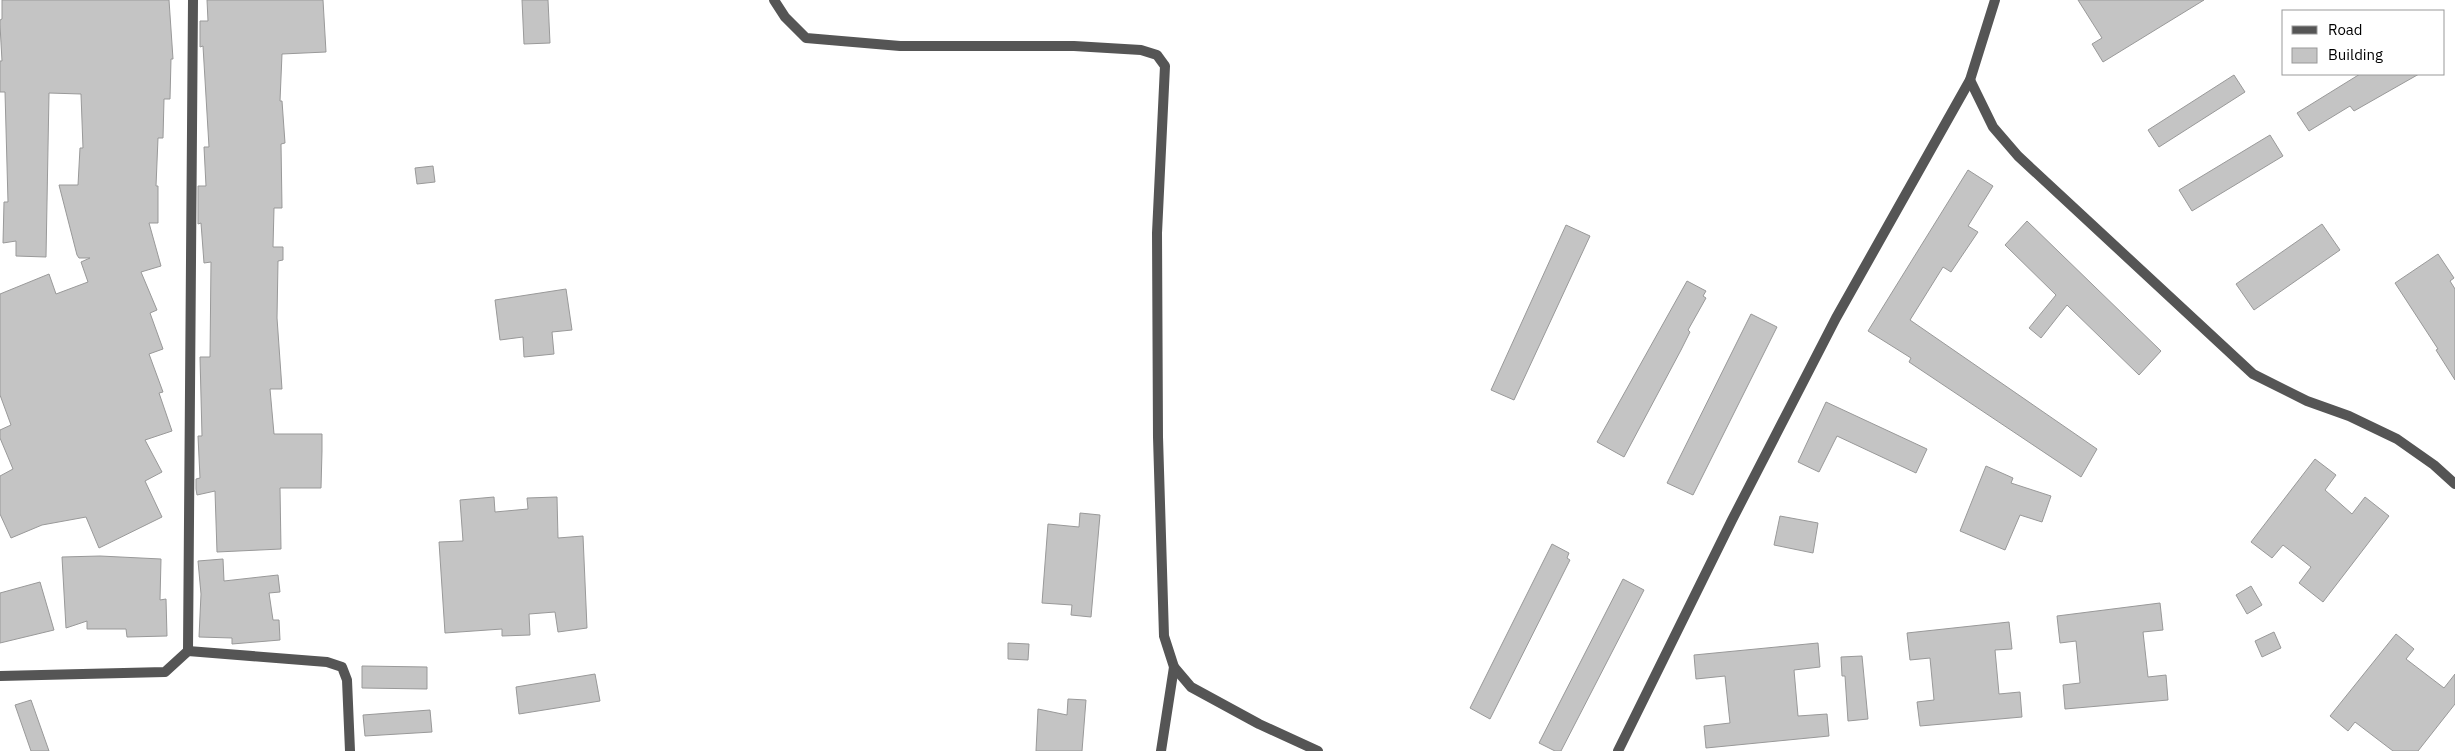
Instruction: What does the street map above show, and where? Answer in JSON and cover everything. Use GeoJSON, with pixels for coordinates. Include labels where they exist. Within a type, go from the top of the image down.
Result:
{"type":"FeatureCollection","features":[{"type":"Feature","properties":{"kind":"street"},"geometry":{"type":"LineString","coordinates":[[0,676],[165,672],[188,650],[193,0]]}},
{"type":"Feature","properties":{"kind":"street"},"geometry":{"type":"LineString","coordinates":[[774,0],[785,17],[806,38],[900,46],[1074,46],[1141,50],[1157,56],[1165,66],[1157,233],[1158,437],[1164,636],[1174,666],[1191,687],[1259,724],[1318,751]]}},
{"type":"Feature","properties":{"kind":"street"},"geometry":{"type":"LineString","coordinates":[[1618,751],[1732,520],[1836,318],[1970,80],[1995,0]]}},
{"type":"Feature","properties":{"kind":"street"},"geometry":{"type":"LineString","coordinates":[[1970,80],[1993,126],[2018,156],[2253,374],[2307,401],[2349,416],[2397,439],[2434,465],[2455,484]]}},
{"type":"Feature","properties":{"kind":"street"},"geometry":{"type":"LineString","coordinates":[[188,650],[327,662],[342,667],[348,680],[350,751]]}},
{"type":"Feature","properties":{"kind":"street"},"geometry":{"type":"LineString","coordinates":[[1161,751],[1174,666]]}},
{"type":"Feature","properties":{"kind":"building"},"geometry":{"type":"Polygon","coordinates":[[[2,0],[169,0],[173,59],[171,59],[170,99],[164,99],[163,138],[158,138],[156,186],[158,186],[158,223],[149,223],[161,266],[141,272],[157,310],[150,313],[163,349],[149,354],[163,392],[159,393],[172,431],[145,440],[162,472],[145,481],[162,517],[99,548],[86,517],[42,525],[11,538],[0,514],[0,476],[13,469],[0,438],[0,430],[11,425],[0,395],[0,294],[49,274],[56,294],[88,282],[81,262],[90,258],[79,258],[77,255],[59,185],[78,185],[80,148],[83,148],[81,94],[49,93],[46,257],[16,256],[16,241],[3,243],[4,202],[8,202],[5,92],[0,92],[0,61],[2,61],[0,20],[2,19],[2,0]]]}},
{"type":"Feature","properties":{"kind":"building"},"geometry":{"type":"Polygon","coordinates":[[[207,0],[323,0],[326,52],[282,54],[280,101],[282,101],[285,143],[281,144],[282,208],[274,208],[273,247],[283,247],[283,260],[278,261],[277,318],[282,389],[270,389],[274,434],[322,434],[322,451],[321,488],[280,488],[281,549],[217,552],[215,491],[197,495],[196,489],[196,479],[200,478],[198,436],[202,436],[200,357],[210,357],[211,262],[204,263],[201,223],[198,224],[198,186],[206,186],[204,147],[209,147],[203,46],[200,47],[200,21],[208,21],[207,0]]]}},
{"type":"Feature","properties":{"kind":"building"},"geometry":{"type":"Polygon","coordinates":[[[522,0],[548,0],[550,43],[524,44],[522,0]]]}},
{"type":"Feature","properties":{"kind":"building"},"geometry":{"type":"Polygon","coordinates":[[[2078,0],[2204,0],[2103,62],[2092,44],[2102,38],[2078,0]]]}},
{"type":"Feature","properties":{"kind":"building"},"geometry":{"type":"Polygon","coordinates":[[[2234,75],[2245,92],[2159,147],[2148,130],[2234,75]]]}},
{"type":"Feature","properties":{"kind":"building"},"geometry":{"type":"Polygon","coordinates":[[[2358,75],[2417,75],[2354,111],[2350,106],[2309,131],[2297,113],[2358,75]]]}},
{"type":"Feature","properties":{"kind":"building"},"geometry":{"type":"Polygon","coordinates":[[[2270,135],[2283,156],[2192,211],[2179,190],[2270,135]]]}},
{"type":"Feature","properties":{"kind":"building"},"geometry":{"type":"Polygon","coordinates":[[[433,166],[435,182],[417,184],[415,168],[433,166]]]}},
{"type":"Feature","properties":{"kind":"building"},"geometry":{"type":"Polygon","coordinates":[[[1968,170],[1993,186],[1968,226],[1978,232],[1951,272],[1943,267],[1910,320],[2097,449],[2081,477],[1909,362],[1911,358],[1868,331],[1968,170]]]}},
{"type":"Feature","properties":{"kind":"building"},"geometry":{"type":"Polygon","coordinates":[[[2027,221],[2161,351],[2139,375],[2067,305],[2041,338],[2029,328],[2056,295],[2005,245],[2027,221]]]}},
{"type":"Feature","properties":{"kind":"building"},"geometry":{"type":"Polygon","coordinates":[[[2322,224],[2340,250],[2254,310],[2236,284],[2322,224]]]}},
{"type":"Feature","properties":{"kind":"building"},"geometry":{"type":"Polygon","coordinates":[[[1566,225],[1590,236],[1514,400],[1491,390],[1566,225]]]}},
{"type":"Feature","properties":{"kind":"building"},"geometry":{"type":"Polygon","coordinates":[[[2438,254],[2454,278],[2450,281],[2455,289],[2455,380],[2436,350],[2438,349],[2395,283],[2438,254]]]}},
{"type":"Feature","properties":{"kind":"building"},"geometry":{"type":"Polygon","coordinates":[[[1687,281],[1706,291],[1703,296],[1706,298],[1688,330],[1690,332],[1681,350],[1624,457],[1597,442],[1687,281]]]}},
{"type":"Feature","properties":{"kind":"building"},"geometry":{"type":"Polygon","coordinates":[[[566,289],[572,330],[552,332],[554,354],[524,357],[523,337],[500,340],[495,300],[566,289]]]}},
{"type":"Feature","properties":{"kind":"building"},"geometry":{"type":"Polygon","coordinates":[[[1751,314],[1777,327],[1693,495],[1667,483],[1751,314]]]}},
{"type":"Feature","properties":{"kind":"building"},"geometry":{"type":"Polygon","coordinates":[[[1826,402],[1927,449],[1916,473],[1837,436],[1819,472],[1798,462],[1826,402]]]}},
{"type":"Feature","properties":{"kind":"building"},"geometry":{"type":"Polygon","coordinates":[[[2315,459],[2336,475],[2325,490],[2352,514],[2365,497],[2389,516],[2323,602],[2299,583],[2311,567],[2283,545],[2272,558],[2251,542],[2315,459]]]}},
{"type":"Feature","properties":{"kind":"building"},"geometry":{"type":"Polygon","coordinates":[[[1986,466],[2013,478],[2011,483],[2051,496],[2042,522],[2020,515],[2005,550],[1960,531],[1986,466]]]}},
{"type":"Feature","properties":{"kind":"building"},"geometry":{"type":"Polygon","coordinates":[[[494,497],[495,512],[528,509],[527,498],[557,497],[558,538],[583,536],[587,628],[558,632],[555,612],[529,614],[530,635],[502,636],[502,629],[445,633],[439,542],[463,541],[460,500],[494,497]]]}},
{"type":"Feature","properties":{"kind":"building"},"geometry":{"type":"Polygon","coordinates":[[[1080,513],[1100,515],[1091,617],[1071,615],[1072,605],[1042,603],[1048,524],[1079,527],[1080,513]]]}},
{"type":"Feature","properties":{"kind":"building"},"geometry":{"type":"Polygon","coordinates":[[[1780,516],[1818,523],[1813,553],[1774,545],[1780,516]]]}},
{"type":"Feature","properties":{"kind":"building"},"geometry":{"type":"Polygon","coordinates":[[[1552,544],[1569,553],[1567,558],[1570,560],[1490,719],[1470,708],[1552,544]]]}},
{"type":"Feature","properties":{"kind":"building"},"geometry":{"type":"Polygon","coordinates":[[[100,556],[161,559],[160,600],[166,599],[167,636],[127,637],[126,629],[87,629],[87,621],[66,628],[62,557],[100,556]]]}},
{"type":"Feature","properties":{"kind":"building"},"geometry":{"type":"Polygon","coordinates":[[[223,559],[224,581],[278,575],[280,592],[269,593],[273,620],[279,620],[280,640],[232,644],[232,638],[199,637],[201,594],[198,561],[223,559]]]}},
{"type":"Feature","properties":{"kind":"building"},"geometry":{"type":"Polygon","coordinates":[[[1623,579],[1644,590],[1561,751],[1555,751],[1539,743],[1623,579]]]}},
{"type":"Feature","properties":{"kind":"building"},"geometry":{"type":"Polygon","coordinates":[[[40,582],[54,630],[0,643],[0,593],[40,582]]]}},
{"type":"Feature","properties":{"kind":"building"},"geometry":{"type":"Polygon","coordinates":[[[2251,586],[2262,605],[2247,614],[2236,595],[2251,586]]]}},
{"type":"Feature","properties":{"kind":"building"},"geometry":{"type":"Polygon","coordinates":[[[2160,603],[2163,630],[2143,632],[2148,677],[2166,675],[2168,700],[2065,709],[2063,685],[2080,683],[2076,641],[2060,643],[2057,616],[2160,603]]]}},
{"type":"Feature","properties":{"kind":"building"},"geometry":{"type":"Polygon","coordinates":[[[2009,622],[2012,649],[1995,650],[1999,694],[2020,692],[2022,717],[1920,726],[1917,702],[1934,700],[1930,658],[1910,660],[1907,633],[2009,622]]]}},
{"type":"Feature","properties":{"kind":"building"},"geometry":{"type":"Polygon","coordinates":[[[2274,632],[2281,648],[2262,657],[2255,641],[2274,632]]]}},
{"type":"Feature","properties":{"kind":"building"},"geometry":{"type":"Polygon","coordinates":[[[2396,634],[2414,649],[2406,659],[2444,688],[2455,674],[2455,704],[2418,751],[2393,751],[2355,722],[2348,731],[2330,716],[2396,634]]]}},
{"type":"Feature","properties":{"kind":"building"},"geometry":{"type":"Polygon","coordinates":[[[1008,643],[1029,644],[1028,660],[1008,659],[1008,643]]]}},
{"type":"Feature","properties":{"kind":"building"},"geometry":{"type":"Polygon","coordinates":[[[1818,643],[1820,667],[1794,670],[1798,716],[1827,714],[1829,736],[1706,748],[1704,726],[1730,723],[1725,676],[1696,679],[1694,655],[1818,643]]]}},
{"type":"Feature","properties":{"kind":"building"},"geometry":{"type":"Polygon","coordinates":[[[1862,656],[1868,719],[1848,721],[1845,676],[1842,676],[1841,657],[1862,656]]]}},
{"type":"Feature","properties":{"kind":"building"},"geometry":{"type":"Polygon","coordinates":[[[362,666],[427,667],[427,689],[362,688],[362,666]]]}},
{"type":"Feature","properties":{"kind":"building"},"geometry":{"type":"Polygon","coordinates":[[[595,674],[600,701],[519,714],[516,687],[595,674]]]}},
{"type":"Feature","properties":{"kind":"building"},"geometry":{"type":"Polygon","coordinates":[[[1068,699],[1086,700],[1082,751],[1036,751],[1038,709],[1067,715],[1068,699]]]}},
{"type":"Feature","properties":{"kind":"building"},"geometry":{"type":"Polygon","coordinates":[[[31,700],[49,751],[31,751],[15,705],[31,700]]]}},
{"type":"Feature","properties":{"kind":"building"},"geometry":{"type":"Polygon","coordinates":[[[430,710],[432,732],[365,736],[363,715],[430,710]]]}}]}
